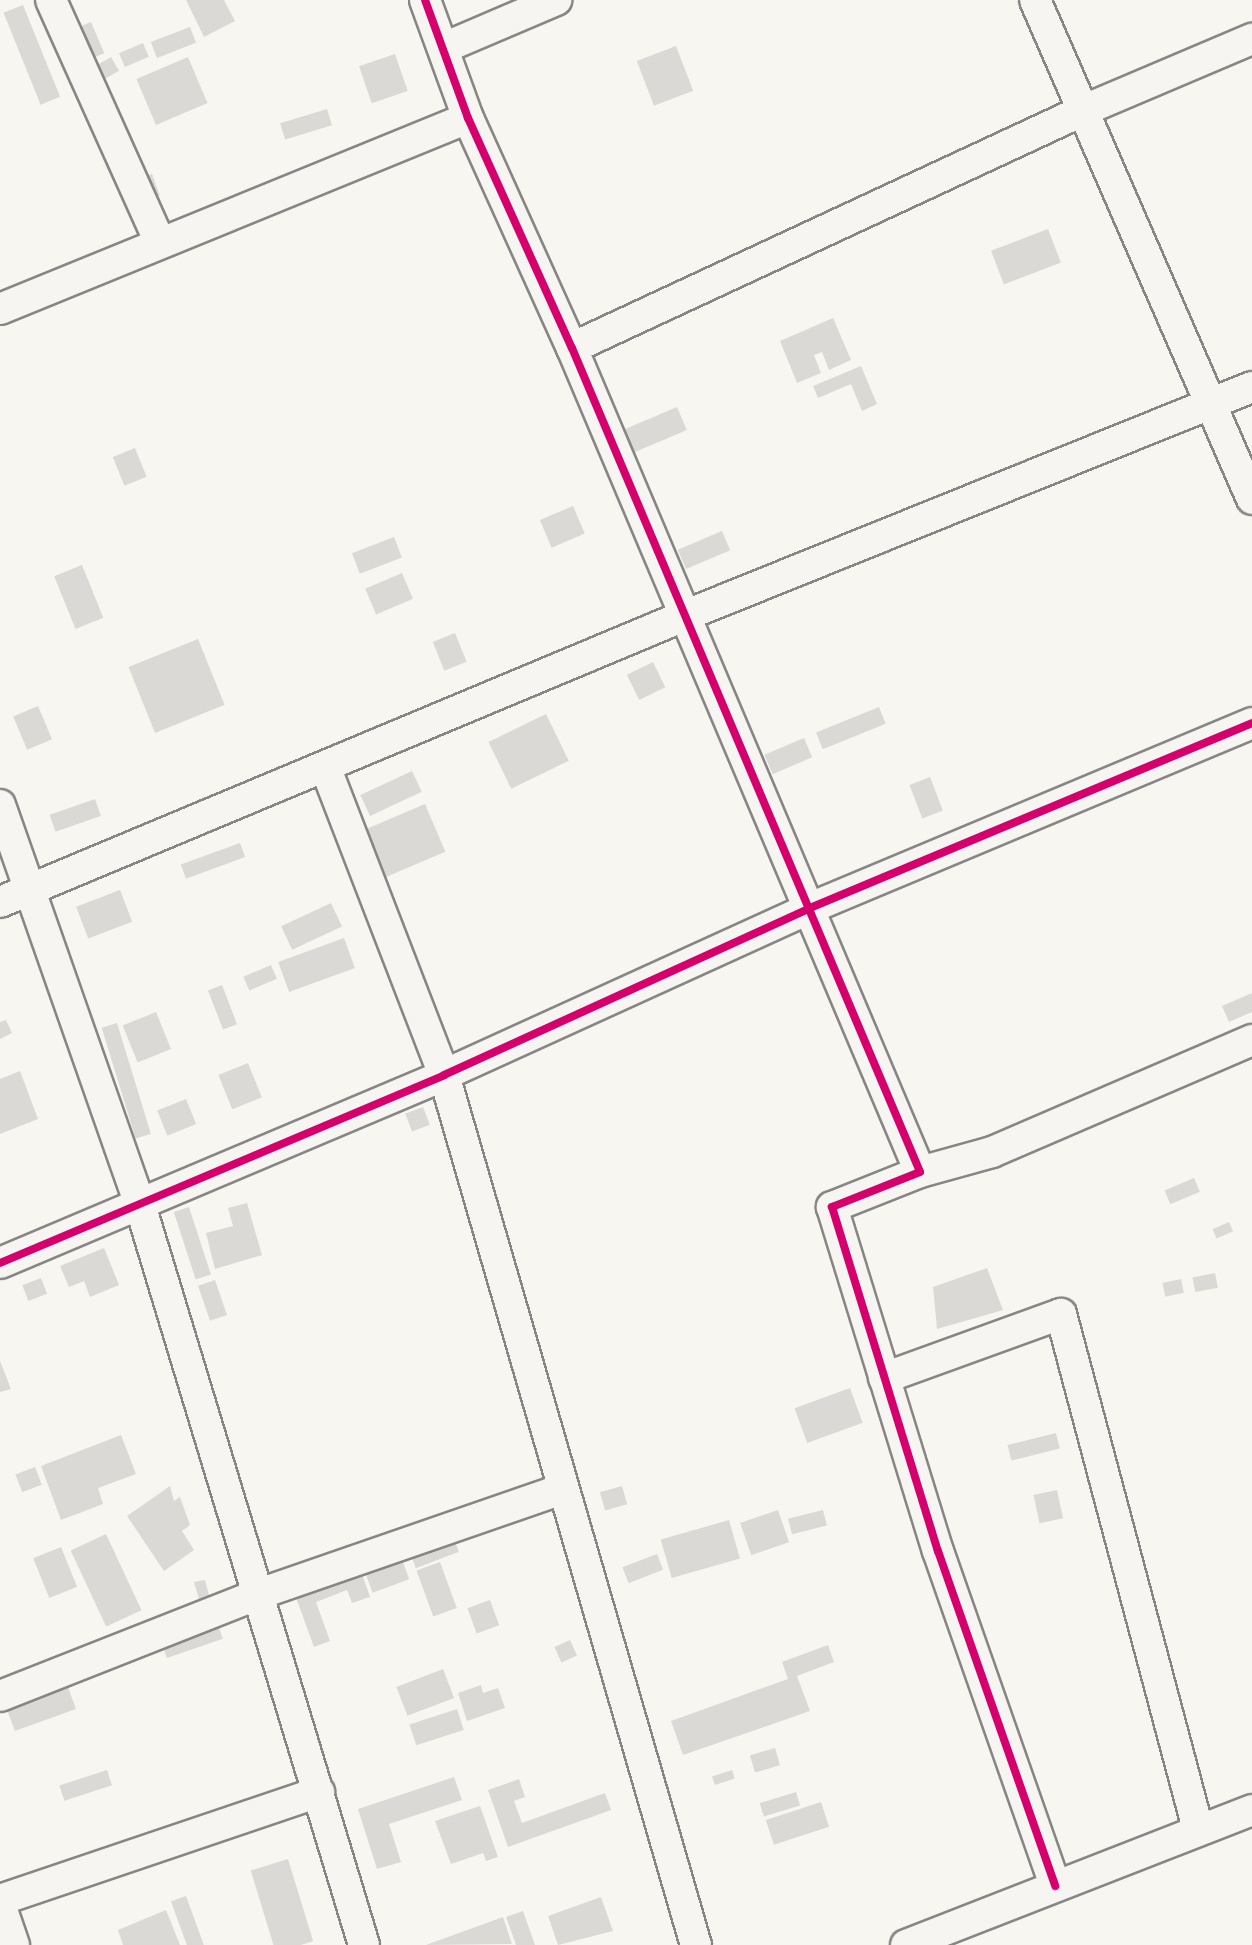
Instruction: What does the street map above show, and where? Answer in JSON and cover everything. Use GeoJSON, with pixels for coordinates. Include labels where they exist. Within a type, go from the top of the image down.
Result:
{"type":"FeatureCollection","features":[{"type":"Feature","properties":{"kind":"street"},"geometry":{"type":"LineString","coordinates":[[51,0],[160,243]]}},
{"type":"Feature","properties":{"kind":"street"},"geometry":{"type":"LineString","coordinates":[[425,0],[446,47],[468,118],[572,348],[920,1172]]}},
{"type":"Feature","properties":{"kind":"street"},"geometry":{"type":"LineString","coordinates":[[446,47],[556,0]]}},
{"type":"Feature","properties":{"kind":"street"},"geometry":{"type":"LineString","coordinates":[[1035,0],[1252,499]]}},
{"type":"Feature","properties":{"kind":"street"},"geometry":{"type":"LineString","coordinates":[[572,348],[1082,111],[1252,39]]}},
{"type":"Feature","properties":{"kind":"street"},"geometry":{"type":"LineString","coordinates":[[0,309],[468,118]]}},
{"type":"Feature","properties":{"kind":"street"},"geometry":{"type":"LineString","coordinates":[[0,902],[326,769],[684,616],[1252,387]]}},
{"type":"Feature","properties":{"kind":"street"},"geometry":{"type":"LineString","coordinates":[[0,1263],[444,1075],[810,908],[1252,723]]}},
{"type":"Feature","properties":{"kind":"street"},"geometry":{"type":"LineString","coordinates":[[326,769],[444,1075],[696,1945]]}},
{"type":"Feature","properties":{"kind":"street"},"geometry":{"type":"LineString","coordinates":[[0,805],[140,1205],[364,1945]]}},
{"type":"Feature","properties":{"kind":"street"},"geometry":{"type":"LineString","coordinates":[[1055,1886],[884,1378],[832,1207],[920,1172],[992,1152],[1252,1040]]}},
{"type":"Feature","properties":{"kind":"street"},"geometry":{"type":"LineString","coordinates":[[884,1378],[1061,1314],[1198,1829]]}},
{"type":"Feature","properties":{"kind":"street"},"geometry":{"type":"LineString","coordinates":[[0,1696],[259,1594],[562,1489]]}},
{"type":"Feature","properties":{"kind":"street"},"geometry":{"type":"LineString","coordinates":[[14,1945],[0,1902],[319,1792]]}},
{"type":"Feature","properties":{"kind":"street"},"geometry":{"type":"LineString","coordinates":[[906,1945],[1252,1810]]}},
{"type":"Feature","properties":{"kind":"building"},"geometry":{"type":"Polygon","coordinates":[[[186,0],[224,0],[235,21],[204,37],[186,0]]]}},
{"type":"Feature","properties":{"kind":"building"},"geometry":{"type":"Polygon","coordinates":[[[23,5],[60,97],[41,105],[4,13],[23,5]]]}},
{"type":"Feature","properties":{"kind":"building"},"geometry":{"type":"Polygon","coordinates":[[[91,22],[104,53],[88,60],[74,29],[91,22]]]}},
{"type":"Feature","properties":{"kind":"building"},"geometry":{"type":"Polygon","coordinates":[[[190,27],[196,43],[157,58],[151,42],[190,27]]]}},
{"type":"Feature","properties":{"kind":"building"},"geometry":{"type":"Polygon","coordinates":[[[143,43],[149,57],[125,67],[119,53],[143,43]]]}},
{"type":"Feature","properties":{"kind":"building"},"geometry":{"type":"Polygon","coordinates":[[[676,46],[693,91],[654,106],[637,61],[676,46]]]}},
{"type":"Feature","properties":{"kind":"building"},"geometry":{"type":"Polygon","coordinates":[[[395,54],[408,91],[372,103],[359,66],[395,54]]]}},
{"type":"Feature","properties":{"kind":"building"},"geometry":{"type":"Polygon","coordinates":[[[111,57],[119,71],[97,83],[89,70],[111,57]]]}},
{"type":"Feature","properties":{"kind":"building"},"geometry":{"type":"Polygon","coordinates":[[[188,57],[208,103],[156,125],[136,79],[188,57]]]}},
{"type":"Feature","properties":{"kind":"building"},"geometry":{"type":"Polygon","coordinates":[[[327,109],[332,125],[285,140],[280,123],[327,109]]]}},
{"type":"Feature","properties":{"kind":"building"},"geometry":{"type":"Polygon","coordinates":[[[152,174],[160,196],[143,202],[135,180],[152,174]]]}},
{"type":"Feature","properties":{"kind":"building"},"geometry":{"type":"Polygon","coordinates":[[[1048,229],[1061,263],[1004,284],[991,251],[1048,229]]]}},
{"type":"Feature","properties":{"kind":"building"},"geometry":{"type":"Polygon","coordinates":[[[833,318],[851,360],[829,370],[822,352],[814,355],[821,373],[797,383],[780,341],[833,318]]]}},
{"type":"Feature","properties":{"kind":"building"},"geometry":{"type":"Polygon","coordinates":[[[861,366],[877,404],[862,411],[851,384],[818,398],[813,386],[861,366]]]}},
{"type":"Feature","properties":{"kind":"building"},"geometry":{"type":"Polygon","coordinates":[[[677,407],[687,430],[632,453],[622,430],[677,407]]]}},
{"type":"Feature","properties":{"kind":"building"},"geometry":{"type":"Polygon","coordinates":[[[135,448],[147,477],[124,486],[113,457],[135,448]]]}},
{"type":"Feature","properties":{"kind":"building"},"geometry":{"type":"Polygon","coordinates":[[[573,506],[585,534],[552,548],[540,520],[573,506]]]}},
{"type":"Feature","properties":{"kind":"building"},"geometry":{"type":"Polygon","coordinates":[[[722,531],[730,550],[686,569],[678,550],[722,531]]]}},
{"type":"Feature","properties":{"kind":"building"},"geometry":{"type":"Polygon","coordinates":[[[394,537],[402,558],[360,574],[352,553],[394,537]]]}},
{"type":"Feature","properties":{"kind":"building"},"geometry":{"type":"Polygon","coordinates":[[[82,565],[103,618],[76,629],[54,576],[82,565]]]}},
{"type":"Feature","properties":{"kind":"building"},"geometry":{"type":"Polygon","coordinates":[[[402,573],[413,599],[376,614],[365,589],[402,573]]]}},
{"type":"Feature","properties":{"kind":"building"},"geometry":{"type":"Polygon","coordinates":[[[455,633],[467,662],[444,671],[433,642],[455,633]]]}},
{"type":"Feature","properties":{"kind":"building"},"geometry":{"type":"Polygon","coordinates":[[[198,639],[225,705],[155,733],[128,667],[198,639]]]}},
{"type":"Feature","properties":{"kind":"building"},"geometry":{"type":"Polygon","coordinates":[[[653,662],[665,687],[639,700],[627,675],[653,662]]]}},
{"type":"Feature","properties":{"kind":"building"},"geometry":{"type":"Polygon","coordinates":[[[38,706],[52,739],[27,750],[13,717],[38,706]]]}},
{"type":"Feature","properties":{"kind":"building"},"geometry":{"type":"Polygon","coordinates":[[[879,707],[886,724],[823,749],[816,732],[879,707]]]}},
{"type":"Feature","properties":{"kind":"building"},"geometry":{"type":"Polygon","coordinates":[[[546,714],[569,761],[511,789],[488,742],[546,714]]]}},
{"type":"Feature","properties":{"kind":"building"},"geometry":{"type":"Polygon","coordinates":[[[804,738],[812,757],[773,774],[764,755],[804,738]]]}},
{"type":"Feature","properties":{"kind":"building"},"geometry":{"type":"Polygon","coordinates":[[[412,771],[422,792],[370,816],[360,795],[412,771]]]}},
{"type":"Feature","properties":{"kind":"building"},"geometry":{"type":"Polygon","coordinates":[[[930,777],[943,811],[922,818],[909,785],[930,777]]]}},
{"type":"Feature","properties":{"kind":"building"},"geometry":{"type":"Polygon","coordinates":[[[95,799],[101,816],[55,832],[50,815],[95,799]]]}},
{"type":"Feature","properties":{"kind":"building"},"geometry":{"type":"Polygon","coordinates":[[[425,804],[445,852],[384,878],[363,830],[425,804]]]}},
{"type":"Feature","properties":{"kind":"building"},"geometry":{"type":"Polygon","coordinates":[[[240,843],[245,857],[186,879],[181,865],[240,843]]]}},
{"type":"Feature","properties":{"kind":"building"},"geometry":{"type":"Polygon","coordinates":[[[120,890],[132,922],[88,939],[76,907],[120,890]]]}},
{"type":"Feature","properties":{"kind":"building"},"geometry":{"type":"Polygon","coordinates":[[[331,903],[342,927],[292,950],[281,926],[331,903]]]}},
{"type":"Feature","properties":{"kind":"building"},"geometry":{"type":"Polygon","coordinates":[[[344,938],[355,968],[289,992],[278,962],[344,938]]]}},
{"type":"Feature","properties":{"kind":"building"},"geometry":{"type":"Polygon","coordinates":[[[271,965],[277,979],[249,991],[243,977],[271,965]]]}},
{"type":"Feature","properties":{"kind":"building"},"geometry":{"type":"Polygon","coordinates":[[[222,985],[237,1024],[223,1030],[208,990],[222,985]]]}},
{"type":"Feature","properties":{"kind":"building"},"geometry":{"type":"Polygon","coordinates":[[[1252,993],[1252,1012],[1229,1022],[1222,1006],[1252,993]]]}},
{"type":"Feature","properties":{"kind":"building"},"geometry":{"type":"Polygon","coordinates":[[[156,1012],[171,1049],[138,1063],[123,1025],[156,1012]]]}},
{"type":"Feature","properties":{"kind":"building"},"geometry":{"type":"Polygon","coordinates":[[[6,1020],[12,1033],[0,1039],[0,1022],[6,1020]]]}},
{"type":"Feature","properties":{"kind":"building"},"geometry":{"type":"Polygon","coordinates":[[[117,1023],[151,1134],[136,1139],[102,1028],[117,1023]]]}},
{"type":"Feature","properties":{"kind":"building"},"geometry":{"type":"Polygon","coordinates":[[[248,1063],[262,1097],[232,1109],[218,1075],[248,1063]]]}},
{"type":"Feature","properties":{"kind":"building"},"geometry":{"type":"Polygon","coordinates":[[[20,1071],[38,1119],[0,1134],[0,1079],[20,1071]]]}},
{"type":"Feature","properties":{"kind":"building"},"geometry":{"type":"Polygon","coordinates":[[[186,1099],[196,1124],[167,1136],[157,1111],[186,1099]]]}},
{"type":"Feature","properties":{"kind":"building"},"geometry":{"type":"Polygon","coordinates":[[[423,1107],[430,1125],[412,1132],[405,1114],[423,1107]]]}},
{"type":"Feature","properties":{"kind":"building"},"geometry":{"type":"Polygon","coordinates":[[[1194,1178],[1200,1192],[1170,1204],[1165,1191],[1194,1178]]]}},
{"type":"Feature","properties":{"kind":"building"},"geometry":{"type":"Polygon","coordinates":[[[247,1203],[262,1255],[215,1269],[206,1233],[233,1226],[228,1208],[247,1203]]]}},
{"type":"Feature","properties":{"kind":"building"},"geometry":{"type":"Polygon","coordinates":[[[189,1207],[211,1275],[196,1279],[174,1212],[189,1207]]]}},
{"type":"Feature","properties":{"kind":"building"},"geometry":{"type":"Polygon","coordinates":[[[1229,1222],[1233,1231],[1217,1238],[1213,1229],[1229,1222]]]}},
{"type":"Feature","properties":{"kind":"building"},"geometry":{"type":"Polygon","coordinates":[[[104,1248],[119,1285],[90,1297],[84,1281],[69,1287],[60,1266],[104,1248]]]}},
{"type":"Feature","properties":{"kind":"building"},"geometry":{"type":"Polygon","coordinates":[[[987,1268],[1003,1310],[937,1329],[933,1287],[987,1268]]]}},
{"type":"Feature","properties":{"kind":"building"},"geometry":{"type":"Polygon","coordinates":[[[1215,1273],[1218,1288],[1195,1292],[1192,1277],[1215,1273]]]}},
{"type":"Feature","properties":{"kind":"building"},"geometry":{"type":"Polygon","coordinates":[[[41,1278],[47,1294],[28,1301],[22,1285],[41,1278]]]}},
{"type":"Feature","properties":{"kind":"building"},"geometry":{"type":"Polygon","coordinates":[[[1181,1279],[1184,1293],[1165,1297],[1162,1283],[1181,1279]]]}},
{"type":"Feature","properties":{"kind":"building"},"geometry":{"type":"Polygon","coordinates":[[[215,1280],[227,1315],[210,1321],[198,1286],[215,1280]]]}},
{"type":"Feature","properties":{"kind":"building"},"geometry":{"type":"Polygon","coordinates":[[[0,1361],[11,1389],[0,1392],[0,1361]]]}},
{"type":"Feature","properties":{"kind":"building"},"geometry":{"type":"Polygon","coordinates":[[[850,1388],[863,1423],[807,1443],[795,1408],[850,1388]]]}},
{"type":"Feature","properties":{"kind":"building"},"geometry":{"type":"Polygon","coordinates":[[[1056,1433],[1060,1449],[1011,1461],[1007,1445],[1056,1433]]]}},
{"type":"Feature","properties":{"kind":"building"},"geometry":{"type":"Polygon","coordinates":[[[121,1435],[136,1474],[98,1488],[103,1504],[61,1520],[41,1466],[121,1435]]]}},
{"type":"Feature","properties":{"kind":"building"},"geometry":{"type":"Polygon","coordinates":[[[35,1467],[42,1485],[22,1492],[15,1475],[35,1467]]]}},
{"type":"Feature","properties":{"kind":"building"},"geometry":{"type":"Polygon","coordinates":[[[170,1486],[174,1501],[180,1497],[190,1525],[182,1531],[194,1550],[164,1571],[127,1516],[170,1486]]]}},
{"type":"Feature","properties":{"kind":"building"},"geometry":{"type":"Polygon","coordinates":[[[622,1486],[627,1504],[605,1511],[600,1492],[622,1486]]]}},
{"type":"Feature","properties":{"kind":"building"},"geometry":{"type":"Polygon","coordinates":[[[1057,1490],[1063,1518],[1040,1523],[1034,1495],[1057,1490]]]}},
{"type":"Feature","properties":{"kind":"building"},"geometry":{"type":"Polygon","coordinates":[[[778,1510],[789,1542],[751,1555],[740,1523],[778,1510]]]}},
{"type":"Feature","properties":{"kind":"building"},"geometry":{"type":"Polygon","coordinates":[[[823,1510],[827,1526],[792,1534],[788,1519],[823,1510]]]}},
{"type":"Feature","properties":{"kind":"building"},"geometry":{"type":"Polygon","coordinates":[[[729,1520],[740,1558],[672,1578],[661,1540],[729,1520]]]}},
{"type":"Feature","properties":{"kind":"building"},"geometry":{"type":"Polygon","coordinates":[[[106,1534],[141,1610],[106,1627],[71,1550],[106,1534]]]}},
{"type":"Feature","properties":{"kind":"building"},"geometry":{"type":"Polygon","coordinates":[[[452,1534],[459,1552],[416,1568],[409,1550],[452,1534]]]}},
{"type":"Feature","properties":{"kind":"building"},"geometry":{"type":"Polygon","coordinates":[[[61,1547],[77,1587],[49,1598],[33,1558],[61,1547]]]}},
{"type":"Feature","properties":{"kind":"building"},"geometry":{"type":"Polygon","coordinates":[[[400,1554],[409,1579],[373,1593],[363,1567],[400,1554]]]}},
{"type":"Feature","properties":{"kind":"building"},"geometry":{"type":"Polygon","coordinates":[[[657,1554],[663,1570],[629,1583],[622,1567],[657,1554]]]}},
{"type":"Feature","properties":{"kind":"building"},"geometry":{"type":"Polygon","coordinates":[[[440,1562],[457,1608],[433,1617],[417,1571],[440,1562]]]}},
{"type":"Feature","properties":{"kind":"building"},"geometry":{"type":"Polygon","coordinates":[[[361,1571],[370,1597],[352,1603],[347,1590],[316,1602],[330,1641],[314,1647],[295,1595],[361,1571]]]}},
{"type":"Feature","properties":{"kind":"building"},"geometry":{"type":"Polygon","coordinates":[[[205,1580],[209,1595],[199,1599],[194,1582],[205,1580]]]}},
{"type":"Feature","properties":{"kind":"building"},"geometry":{"type":"Polygon","coordinates":[[[490,1600],[499,1625],[477,1634],[467,1608],[490,1600]]]}},
{"type":"Feature","properties":{"kind":"building"},"geometry":{"type":"Polygon","coordinates":[[[216,1619],[223,1639],[167,1658],[160,1638],[216,1619]]]}},
{"type":"Feature","properties":{"kind":"building"},"geometry":{"type":"Polygon","coordinates":[[[570,1640],[577,1656],[561,1662],[554,1647],[570,1640]]]}},
{"type":"Feature","properties":{"kind":"building"},"geometry":{"type":"Polygon","coordinates":[[[828,1645],[834,1662],[797,1676],[810,1711],[683,1755],[671,1721],[788,1679],[782,1662],[828,1645]]]}},
{"type":"Feature","properties":{"kind":"building"},"geometry":{"type":"Polygon","coordinates":[[[443,1669],[454,1698],[407,1716],[396,1687],[443,1669]]]}},
{"type":"Feature","properties":{"kind":"building"},"geometry":{"type":"Polygon","coordinates":[[[64,1676],[76,1709],[15,1731],[3,1698],[64,1676]]]}},
{"type":"Feature","properties":{"kind":"building"},"geometry":{"type":"Polygon","coordinates":[[[481,1685],[483,1693],[498,1688],[505,1708],[467,1721],[458,1693],[481,1685]]]}},
{"type":"Feature","properties":{"kind":"building"},"geometry":{"type":"Polygon","coordinates":[[[457,1709],[464,1730],[416,1745],[409,1724],[457,1709]]]}},
{"type":"Feature","properties":{"kind":"building"},"geometry":{"type":"Polygon","coordinates":[[[775,1748],[780,1765],[755,1772],[750,1755],[775,1748]]]}},
{"type":"Feature","properties":{"kind":"building"},"geometry":{"type":"Polygon","coordinates":[[[107,1770],[112,1785],[64,1801],[59,1785],[107,1770]]]}},
{"type":"Feature","properties":{"kind":"building"},"geometry":{"type":"Polygon","coordinates":[[[732,1770],[735,1779],[715,1785],[712,1776],[732,1770]]]}},
{"type":"Feature","properties":{"kind":"building"},"geometry":{"type":"Polygon","coordinates":[[[454,1777],[462,1800],[389,1824],[401,1862],[377,1869],[358,1809],[454,1777]]]}},
{"type":"Feature","properties":{"kind":"building"},"geometry":{"type":"Polygon","coordinates":[[[519,1779],[525,1797],[514,1801],[522,1823],[605,1793],[611,1810],[508,1847],[488,1790],[519,1779]]]}},
{"type":"Feature","properties":{"kind":"building"},"geometry":{"type":"Polygon","coordinates":[[[796,1792],[800,1805],[764,1816],[760,1803],[796,1792]]]}},
{"type":"Feature","properties":{"kind":"building"},"geometry":{"type":"Polygon","coordinates":[[[821,1802],[829,1827],[774,1845],[766,1820],[821,1802]]]}},
{"type":"Feature","properties":{"kind":"building"},"geometry":{"type":"Polygon","coordinates":[[[480,1806],[498,1857],[486,1861],[483,1853],[451,1864],[435,1821],[480,1806]]]}},
{"type":"Feature","properties":{"kind":"building"},"geometry":{"type":"Polygon","coordinates":[[[288,1859],[313,1941],[301,1945],[274,1945],[251,1870],[288,1859]]]}},
{"type":"Feature","properties":{"kind":"building"},"geometry":{"type":"Polygon","coordinates":[[[186,1896],[204,1945],[187,1945],[171,1901],[186,1896]]]}},
{"type":"Feature","properties":{"kind":"building"},"geometry":{"type":"Polygon","coordinates":[[[601,1897],[613,1931],[558,1945],[548,1916],[601,1897]]]}},
{"type":"Feature","properties":{"kind":"building"},"geometry":{"type":"Polygon","coordinates":[[[166,1910],[180,1945],[123,1945],[118,1930],[166,1910]]]}},
{"type":"Feature","properties":{"kind":"building"},"geometry":{"type":"Polygon","coordinates":[[[523,1911],[535,1945],[516,1945],[506,1917],[523,1911]]]}},
{"type":"Feature","properties":{"kind":"building"},"geometry":{"type":"Polygon","coordinates":[[[503,1917],[512,1944],[426,1945],[503,1917]]]}},
{"type":"Feature","properties":{"kind":"cycle path"},"geometry":{"type":"LineString","coordinates":[[425,0],[468,118],[572,348],[920,1172],[832,1207],[938,1551],[1055,1886]]}},
{"type":"Feature","properties":{"kind":"cycle path"},"geometry":{"type":"LineString","coordinates":[[0,1263],[444,1075],[810,908],[1252,723]]}}]}
